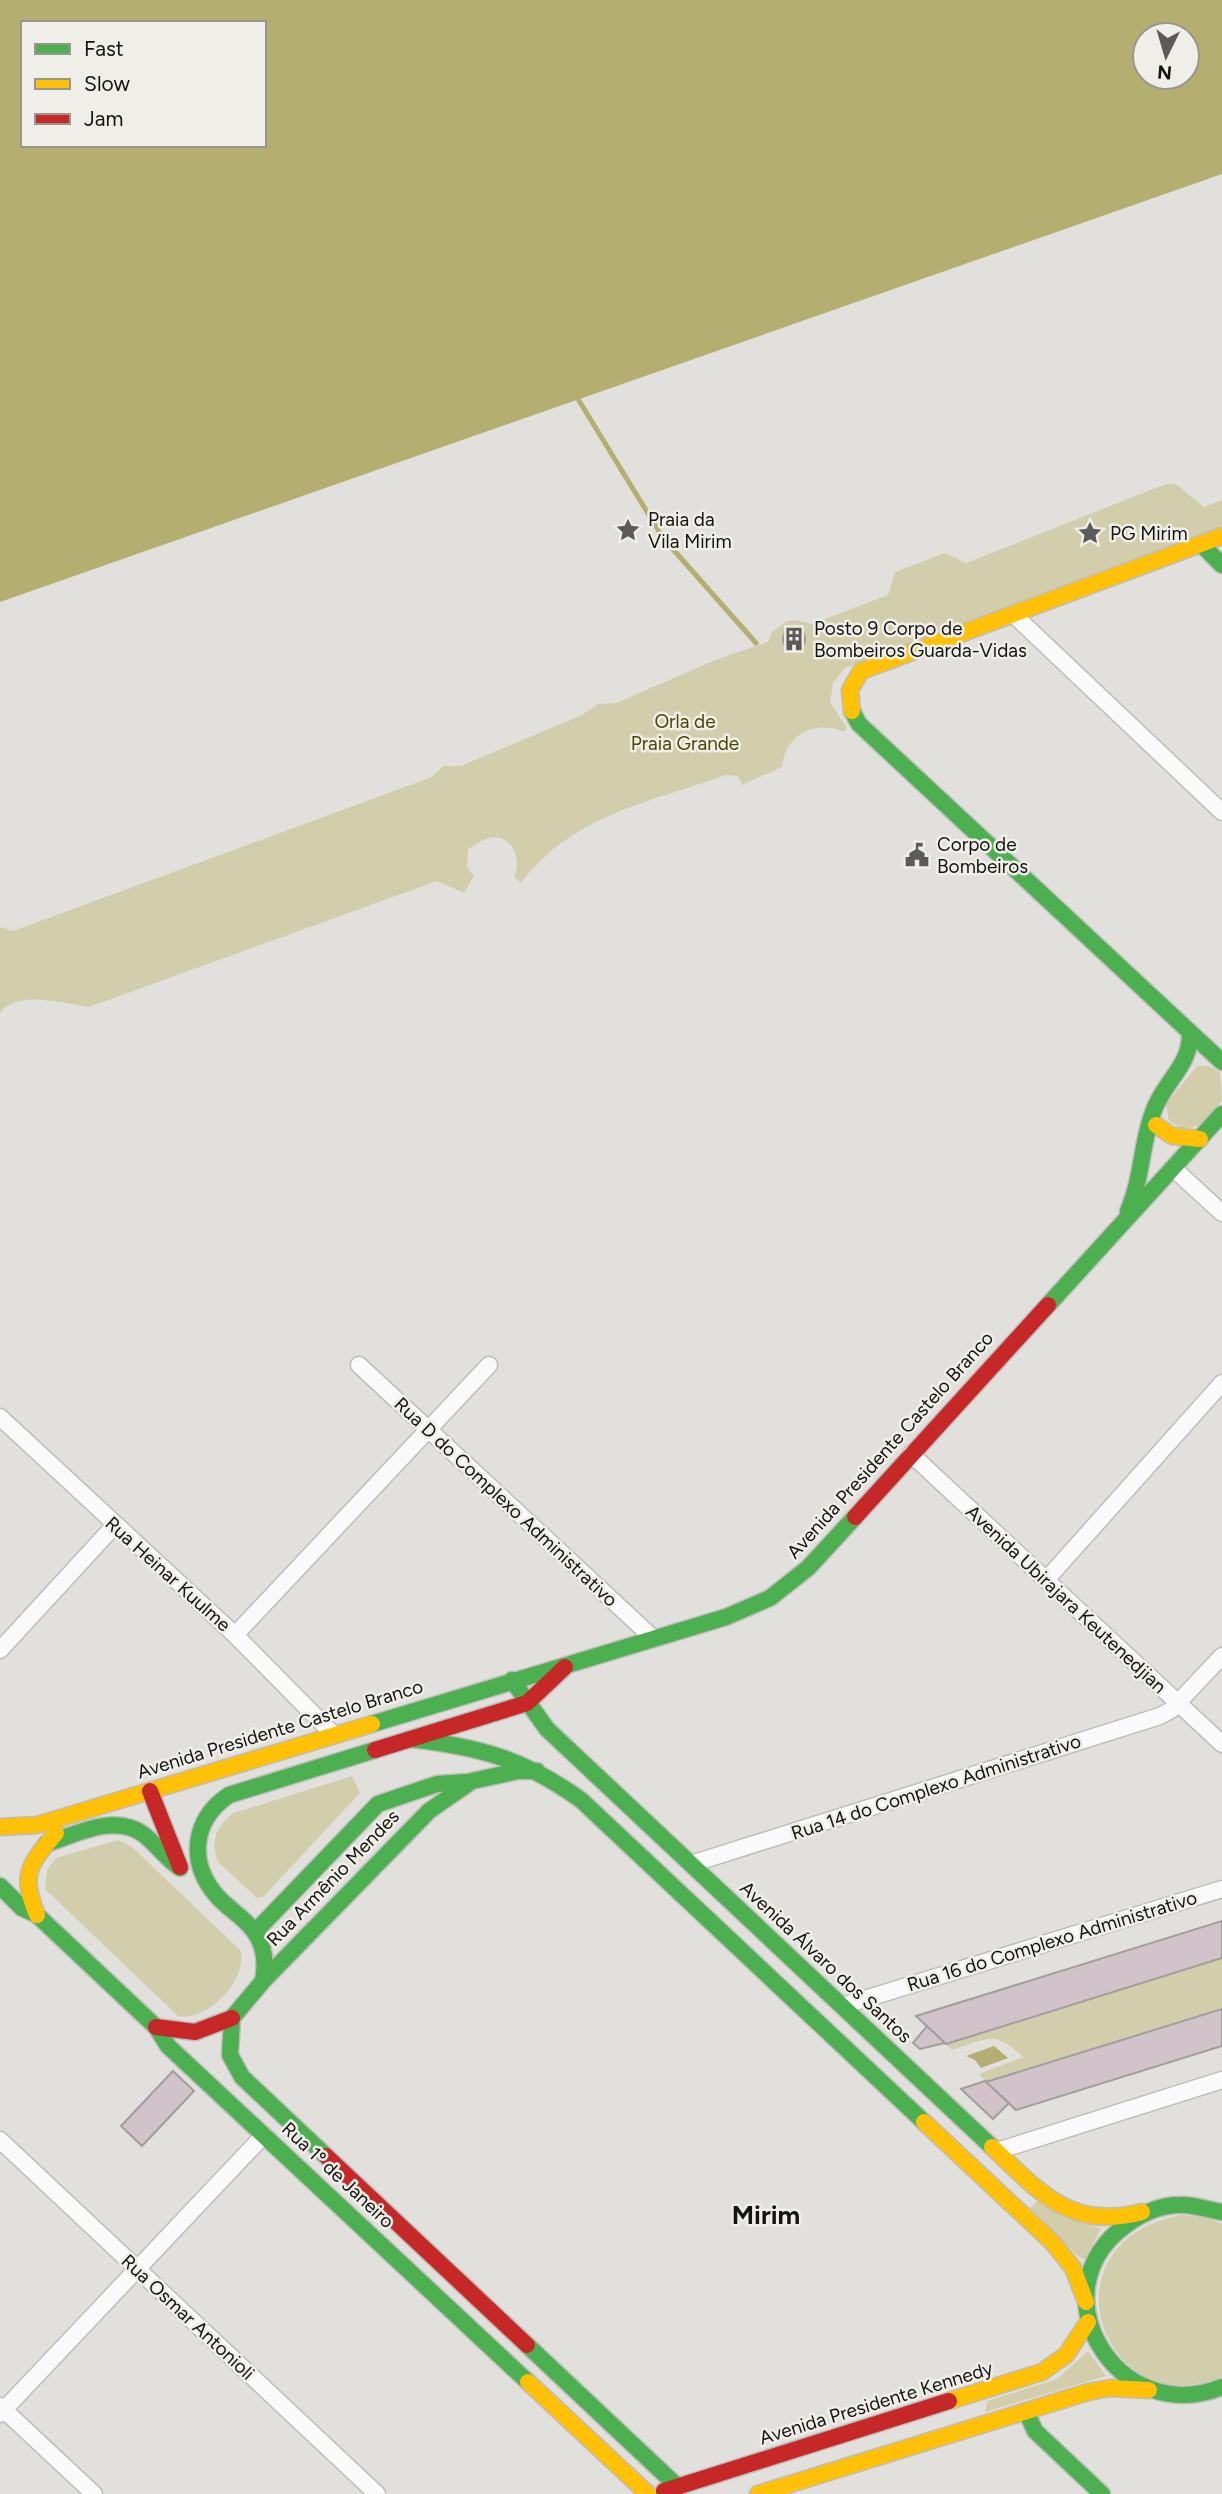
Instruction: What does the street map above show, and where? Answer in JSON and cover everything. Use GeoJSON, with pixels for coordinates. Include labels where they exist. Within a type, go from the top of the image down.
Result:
{"type":"FeatureCollection","features":[{"type":"Feature","properties":{"kind":"street"},"geometry":{"type":"LineString","coordinates":[[1219,1059],[859,724],[849,698],[855,677],[861,671],[1222,536]]}},
{"type":"Feature","properties":{"kind":"street"},"geometry":{"type":"LineString","coordinates":[[1200,544],[1222,565]]}},
{"type":"Feature","properties":{"kind":"street"},"geometry":{"type":"LineString","coordinates":[[1014,615],[1222,812]]}},
{"type":"Feature","properties":{"kind":"street"},"geometry":{"type":"LineString","coordinates":[[1187,1063],[1191,1047],[1190,1032]]}},
{"type":"Feature","properties":{"kind":"street"},"geometry":{"type":"LineString","coordinates":[[1187,1063],[1200,1056],[1219,1059]]}},
{"type":"Feature","properties":{"kind":"street","name":"Avenida Presidente Castelo Branco"},"geometry":{"type":"LineString","coordinates":[[1123,1219],[1141,1178],[1155,1105],[1187,1063]]}},
{"type":"Feature","properties":{"kind":"street"},"geometry":{"type":"LineString","coordinates":[[1155,1105],[1159,1144],[1173,1168],[1222,1213]]}},
{"type":"Feature","properties":{"kind":"street","name":"Avenida Presidente Castelo Branco"},"geometry":{"type":"LineString","coordinates":[[3,1828],[25,1828],[71,1815],[726,1617],[771,1598],[808,1568],[1123,1219],[1144,1202],[1222,1114]]}},
{"type":"Feature","properties":{"kind":"street"},"geometry":{"type":"LineString","coordinates":[[1156,1125],[1172,1136],[1200,1139]]}},
{"type":"Feature","properties":{"kind":"street","name":"Rua D do Complexo Administrativo"},"geometry":{"type":"LineString","coordinates":[[359,1365],[654,1639]]}},
{"type":"Feature","properties":{"kind":"street"},"geometry":{"type":"LineString","coordinates":[[235,1635],[489,1365]]}},
{"type":"Feature","properties":{"kind":"street"},"geometry":{"type":"LineString","coordinates":[[1046,1580],[1222,1383]]}},
{"type":"Feature","properties":{"kind":"street","name":"Rua Heinar Kuulme"},"geometry":{"type":"LineString","coordinates":[[0,1417],[114,1526],[235,1635],[333,1734]]}},
{"type":"Feature","properties":{"kind":"street","name":"Avenida Ubirajara Keutenedjian"},"geometry":{"type":"LineString","coordinates":[[911,1454],[1222,1744]]}},
{"type":"Feature","properties":{"kind":"street"},"geometry":{"type":"LineString","coordinates":[[0,1650],[114,1526]]}},
{"type":"Feature","properties":{"kind":"street","name":"Rua 14 do Complexo Administrativo"},"geometry":{"type":"LineString","coordinates":[[691,1864],[1160,1716],[1178,1703],[1222,1656]]}},
{"type":"Feature","properties":{"kind":"street","name":"Avenida Presidente Castelo Branco"},"geometry":{"type":"LineString","coordinates":[[215,1894],[202,1868],[195,1841],[207,1811],[216,1801],[527,1703],[567,1665]]}},
{"type":"Feature","properties":{"kind":"street","name":"Avenida Álvaro dos Santos"},"geometry":{"type":"LineString","coordinates":[[512,1680],[547,1729],[1038,2191],[1071,2212],[1112,2219],[1181,2204],[1222,2212]]}},
{"type":"Feature","properties":{"kind":"street"},"geometry":{"type":"LineString","coordinates":[[411,1739],[492,1750],[554,1780],[580,1800],[1053,2243],[1073,2268],[1086,2302]]}},
{"type":"Feature","properties":{"kind":"street","name":"Rua Armênio Mendes"},"geometry":{"type":"LineString","coordinates":[[232,2018],[263,1981],[414,1824],[472,1781],[518,1771],[537,1771]]}},
{"type":"Feature","properties":{"kind":"street"},"geometry":{"type":"LineString","coordinates":[[256,1932],[378,1804],[437,1784],[472,1781]]}},
{"type":"Feature","properties":{"kind":"street"},"geometry":{"type":"LineString","coordinates":[[150,1791],[180,1868]]}},
{"type":"Feature","properties":{"kind":"street"},"geometry":{"type":"LineString","coordinates":[[37,1915],[28,1891],[27,1873],[31,1859],[71,1815]]}},
{"type":"Feature","properties":{"kind":"street"},"geometry":{"type":"LineString","coordinates":[[47,1844],[121,1825],[138,1831],[164,1857],[196,1884],[215,1894],[256,1932],[265,1958],[263,1981]]}},
{"type":"Feature","properties":{"kind":"street","name":"Rua 1º de Janeiro"},"geometry":{"type":"LineString","coordinates":[[0,1886],[22,1908],[37,1915],[156,2027],[168,2046],[648,2494]]}},
{"type":"Feature","properties":{"kind":"street","name":"Rua 16 do Complexo Administrativo"},"geometry":{"type":"LineString","coordinates":[[842,2006],[1222,1889]]}},
{"type":"Feature","properties":{"kind":"street"},"geometry":{"type":"LineString","coordinates":[[156,2027],[188,2035],[216,2028],[232,2018]]}},
{"type":"Feature","properties":{"kind":"street","name":"Rua 1º de Janeiro"},"geometry":{"type":"LineString","coordinates":[[232,2018],[230,2055],[242,2077],[678,2487]]}},
{"type":"Feature","properties":{"kind":"street"},"geometry":{"type":"LineString","coordinates":[[997,2151],[1222,2081]]}},
{"type":"Feature","properties":{"kind":"street"},"geometry":{"type":"LineString","coordinates":[[94,2494],[1,2410],[264,2135]]}},
{"type":"Feature","properties":{"kind":"street","name":"Rua Osmar Antonioli"},"geometry":{"type":"LineString","coordinates":[[0,2140],[377,2494]]}},
{"type":"Feature","properties":{"kind":"street"},"geometry":{"type":"LineString","coordinates":[[1142,2212],[1118,2228],[1100,2249],[1089,2276],[1086,2302],[1088,2322],[1097,2344],[1110,2364],[1149,2390]]}},
{"type":"Feature","properties":{"kind":"street","name":"Avenida Presidente Kennedy"},"geometry":{"type":"LineString","coordinates":[[655,2494],[1042,2372],[1066,2356],[1088,2322]]}},
{"type":"Feature","properties":{"kind":"street"},"geometry":{"type":"LineString","coordinates":[[758,2494],[1100,2389],[1149,2390],[1189,2396],[1222,2388]]}},
{"type":"Feature","properties":{"kind":"street"},"geometry":{"type":"LineString","coordinates":[[1026,2411],[1035,2431],[1102,2494]]}},
{"type":"Feature","properties":{"kind":"green space","name":"Orla de Praia Grande"},"geometry":{"type":"Polygon","coordinates":[[[1166,484],[1176,484],[1204,507],[1222,500],[1222,527],[845,668],[833,683],[830,702],[846,727],[844,732],[822,727],[803,733],[789,746],[782,767],[742,785],[738,776],[726,775],[614,814],[564,841],[541,860],[521,883],[514,877],[516,855],[509,843],[503,839],[489,838],[468,849],[467,867],[474,876],[464,893],[437,881],[89,1007],[29,1000],[8,1006],[0,1013],[0,927],[13,931],[432,777],[443,766],[461,766],[582,715],[598,704],[616,703],[718,659],[768,642],[772,632],[787,621],[812,624],[888,595],[895,572],[945,553],[966,563],[1166,484]]]}},
{"type":"Feature","properties":{"kind":"green space"},"geometry":{"type":"Polygon","coordinates":[[[1197,1066],[1209,1066],[1220,1073],[1222,1100],[1200,1126],[1182,1129],[1169,1121],[1166,1104],[1197,1066]]]}},
{"type":"Feature","properties":{"kind":"green space"},"geometry":{"type":"Polygon","coordinates":[[[352,1776],[360,1793],[263,1897],[257,1898],[218,1862],[216,1834],[234,1813],[352,1776]]]}},
{"type":"Feature","properties":{"kind":"green space"},"geometry":{"type":"Polygon","coordinates":[[[118,1840],[132,1847],[240,1950],[241,1961],[232,1985],[213,2006],[201,2013],[178,2016],[45,1889],[47,1870],[56,1858],[118,1840]]]}},
{"type":"Feature","properties":{"kind":"green space"},"geometry":{"type":"Polygon","coordinates":[[[1222,1958],[1222,2009],[986,2082],[979,2074],[1023,2057],[997,2040],[983,2040],[952,2050],[946,2044],[1222,1958]]]}},
{"type":"Feature","properties":{"kind":"green space"},"geometry":{"type":"Polygon","coordinates":[[[1037,2201],[1101,2229],[1085,2259],[1080,2258],[1030,2208],[1037,2201]]]}},
{"type":"Feature","properties":{"kind":"green space"},"geometry":{"type":"Polygon","coordinates":[[[1182,2215],[1208,2218],[1222,2224],[1222,2377],[1180,2385],[1145,2376],[1118,2354],[1103,2324],[1099,2291],[1110,2258],[1137,2231],[1182,2215]]]}},
{"type":"Feature","properties":{"kind":"green space"},"geometry":{"type":"Polygon","coordinates":[[[1088,2351],[1106,2376],[985,2412],[987,2401],[1057,2379],[1088,2351]]]}},
{"type":"Feature","properties":{"kind":"shaded area"},"geometry":{"type":"Polygon","coordinates":[[[0,0],[1222,0],[1222,174],[0,602],[0,0]]]}},
{"type":"Feature","properties":{"kind":"shaded area"},"geometry":{"type":"Polygon","coordinates":[[[994,2046],[1008,2058],[981,2068],[975,2060],[966,2056],[994,2046]]]}},
{"type":"Feature","properties":{"kind":"building","name":"Posto 9 Corpo de Bombeiros Guarda-Vidas"},"geometry":{"type":"Polygon","coordinates":[[[794,628],[802,631],[805,639],[802,647],[794,650],[786,647],[783,639],[786,631],[794,628]]]}},
{"type":"Feature","properties":{"kind":"building"},"geometry":{"type":"Polygon","coordinates":[[[1222,1921],[1222,1958],[946,2044],[916,2016],[1222,1921]]]}},
{"type":"Feature","properties":{"kind":"building"},"geometry":{"type":"Polygon","coordinates":[[[1222,2009],[1222,2046],[1016,2110],[986,2082],[1222,2009]]]}},
{"type":"Feature","properties":{"kind":"building"},"geometry":{"type":"Polygon","coordinates":[[[927,2026],[945,2043],[920,2049],[913,2043],[927,2026]]]}},
{"type":"Feature","properties":{"kind":"building"},"geometry":{"type":"Polygon","coordinates":[[[173,2071],[194,2091],[142,2146],[121,2126],[173,2071]]]}},
{"type":"Feature","properties":{"kind":"building"},"geometry":{"type":"Polygon","coordinates":[[[985,2081],[1009,2103],[993,2119],[961,2089],[985,2081]]]}},
{"type":"Feature","properties":{"kind":"waterway"},"geometry":{"type":"LineString","coordinates":[[578,399],[663,538],[756,643]]}},
{"type":"Feature","properties":{"kind":"traffic: fast"},"geometry":{"type":"LineString","coordinates":[[1201,544],[1222,565]]}},
{"type":"Feature","properties":{"kind":"traffic: fast"},"geometry":{"type":"LineString","coordinates":[[852,711],[859,724],[1222,1062]]}},
{"type":"Feature","properties":{"kind":"traffic: fast"},"geometry":{"type":"LineString","coordinates":[[1128,1211],[1137,1185],[1151,1118],[1161,1095],[1183,1062],[1190,1032]]}},
{"type":"Feature","properties":{"kind":"traffic: fast"},"geometry":{"type":"LineString","coordinates":[[1048,1305],[1222,1114]]}},
{"type":"Feature","properties":{"kind":"traffic: fast"},"geometry":{"type":"LineString","coordinates":[[372,1724],[726,1617],[770,1598],[808,1568],[855,1517]]}},
{"type":"Feature","properties":{"kind":"traffic: fast"},"geometry":{"type":"LineString","coordinates":[[512,1680],[547,1729],[992,2147]]}},
{"type":"Feature","properties":{"kind":"traffic: fast"},"geometry":{"type":"LineString","coordinates":[[411,1739],[459,1746],[500,1757],[540,1774],[581,1800],[924,2122]]}},
{"type":"Feature","properties":{"kind":"traffic: fast"},"geometry":{"type":"LineString","coordinates":[[263,1981],[264,1957],[259,1939],[252,1928],[217,1896],[201,1870],[198,1856],[201,1829],[207,1817],[229,1795],[375,1750]]}},
{"type":"Feature","properties":{"kind":"traffic: fast"},"geometry":{"type":"LineString","coordinates":[[326,2156],[242,2077],[230,2055],[232,2018],[263,1981],[429,1811],[472,1781],[518,1771],[537,1771]]}},
{"type":"Feature","properties":{"kind":"traffic: fast"},"geometry":{"type":"LineString","coordinates":[[255,1932],[378,1804],[437,1784],[467,1782]]}},
{"type":"Feature","properties":{"kind":"traffic: fast"},"geometry":{"type":"LineString","coordinates":[[46,1844],[82,1831],[120,1825],[143,1834],[180,1868]]}},
{"type":"Feature","properties":{"kind":"traffic: fast"},"geometry":{"type":"LineString","coordinates":[[0,1886],[22,1908],[37,1915],[156,2027],[168,2046],[528,2382]]}},
{"type":"Feature","properties":{"kind":"traffic: fast"},"geometry":{"type":"LineString","coordinates":[[1222,2212],[1190,2205],[1173,2205],[1138,2217],[1126,2225],[1099,2253],[1087,2284],[1088,2316],[1100,2346],[1121,2372],[1150,2389],[1184,2395],[1222,2387]]}},
{"type":"Feature","properties":{"kind":"traffic: fast"},"geometry":{"type":"LineString","coordinates":[[527,2345],[678,2487]]}},
{"type":"Feature","properties":{"kind":"traffic: fast"},"geometry":{"type":"LineString","coordinates":[[1026,2411],[1035,2431],[1102,2494]]}},
{"type":"Feature","properties":{"kind":"traffic: slow"},"geometry":{"type":"LineString","coordinates":[[852,711],[850,690],[861,671],[1222,536]]}},
{"type":"Feature","properties":{"kind":"traffic: slow"},"geometry":{"type":"LineString","coordinates":[[1156,1125],[1172,1136],[1200,1139]]}},
{"type":"Feature","properties":{"kind":"traffic: slow"},"geometry":{"type":"LineString","coordinates":[[0,1827],[37,1825],[372,1724]]}},
{"type":"Feature","properties":{"kind":"traffic: slow"},"geometry":{"type":"LineString","coordinates":[[37,1915],[28,1879],[34,1862],[56,1833]]}},
{"type":"Feature","properties":{"kind":"traffic: slow"},"geometry":{"type":"LineString","coordinates":[[924,2122],[1053,2243],[1073,2268],[1086,2302]]}},
{"type":"Feature","properties":{"kind":"traffic: slow"},"geometry":{"type":"LineString","coordinates":[[992,2147],[1025,2179],[1058,2204],[1076,2212],[1117,2217],[1142,2212]]}},
{"type":"Feature","properties":{"kind":"traffic: slow"},"geometry":{"type":"LineString","coordinates":[[949,2401],[1042,2372],[1066,2355],[1088,2322]]}},
{"type":"Feature","properties":{"kind":"traffic: slow"},"geometry":{"type":"LineString","coordinates":[[528,2382],[648,2494]]}},
{"type":"Feature","properties":{"kind":"traffic: slow"},"geometry":{"type":"LineString","coordinates":[[758,2494],[1088,2392],[1110,2388],[1149,2390]]}},
{"type":"Feature","properties":{"kind":"traffic: jam"},"geometry":{"type":"LineString","coordinates":[[855,1517],[1048,1305]]}},
{"type":"Feature","properties":{"kind":"traffic: jam"},"geometry":{"type":"LineString","coordinates":[[375,1750],[527,1703],[565,1667]]}},
{"type":"Feature","properties":{"kind":"traffic: jam"},"geometry":{"type":"LineString","coordinates":[[150,1791],[180,1867]]}},
{"type":"Feature","properties":{"kind":"traffic: jam"},"geometry":{"type":"LineString","coordinates":[[156,2027],[195,2032],[232,2018]]}},
{"type":"Feature","properties":{"kind":"traffic: jam"},"geometry":{"type":"LineString","coordinates":[[326,2156],[527,2345]]}},
{"type":"Feature","properties":{"kind":"traffic: jam"},"geometry":{"type":"LineString","coordinates":[[664,2491],[949,2401]]}},
{"type":"Feature","properties":{"kind":"place","name":"Praia da Vila Mirim"},"geometry":{"type":"Point","coordinates":[628,530]}},
{"type":"Feature","properties":{"kind":"place","name":"PG Mirim"},"geometry":{"type":"Point","coordinates":[1090,533]}},
{"type":"Feature","properties":{"kind":"place","name":"Posto 9 Corpo de Bombeiros Guarda-Vidas"},"geometry":{"type":"Point","coordinates":[794,639]}},
{"type":"Feature","properties":{"kind":"place","name":"Corpo de Bombeiros"},"geometry":{"type":"Point","coordinates":[917,855]}},
{"type":"Feature","properties":{"kind":"district","name":"Mirim"},"geometry":{"type":"Point","coordinates":[766,2215]}}]}
